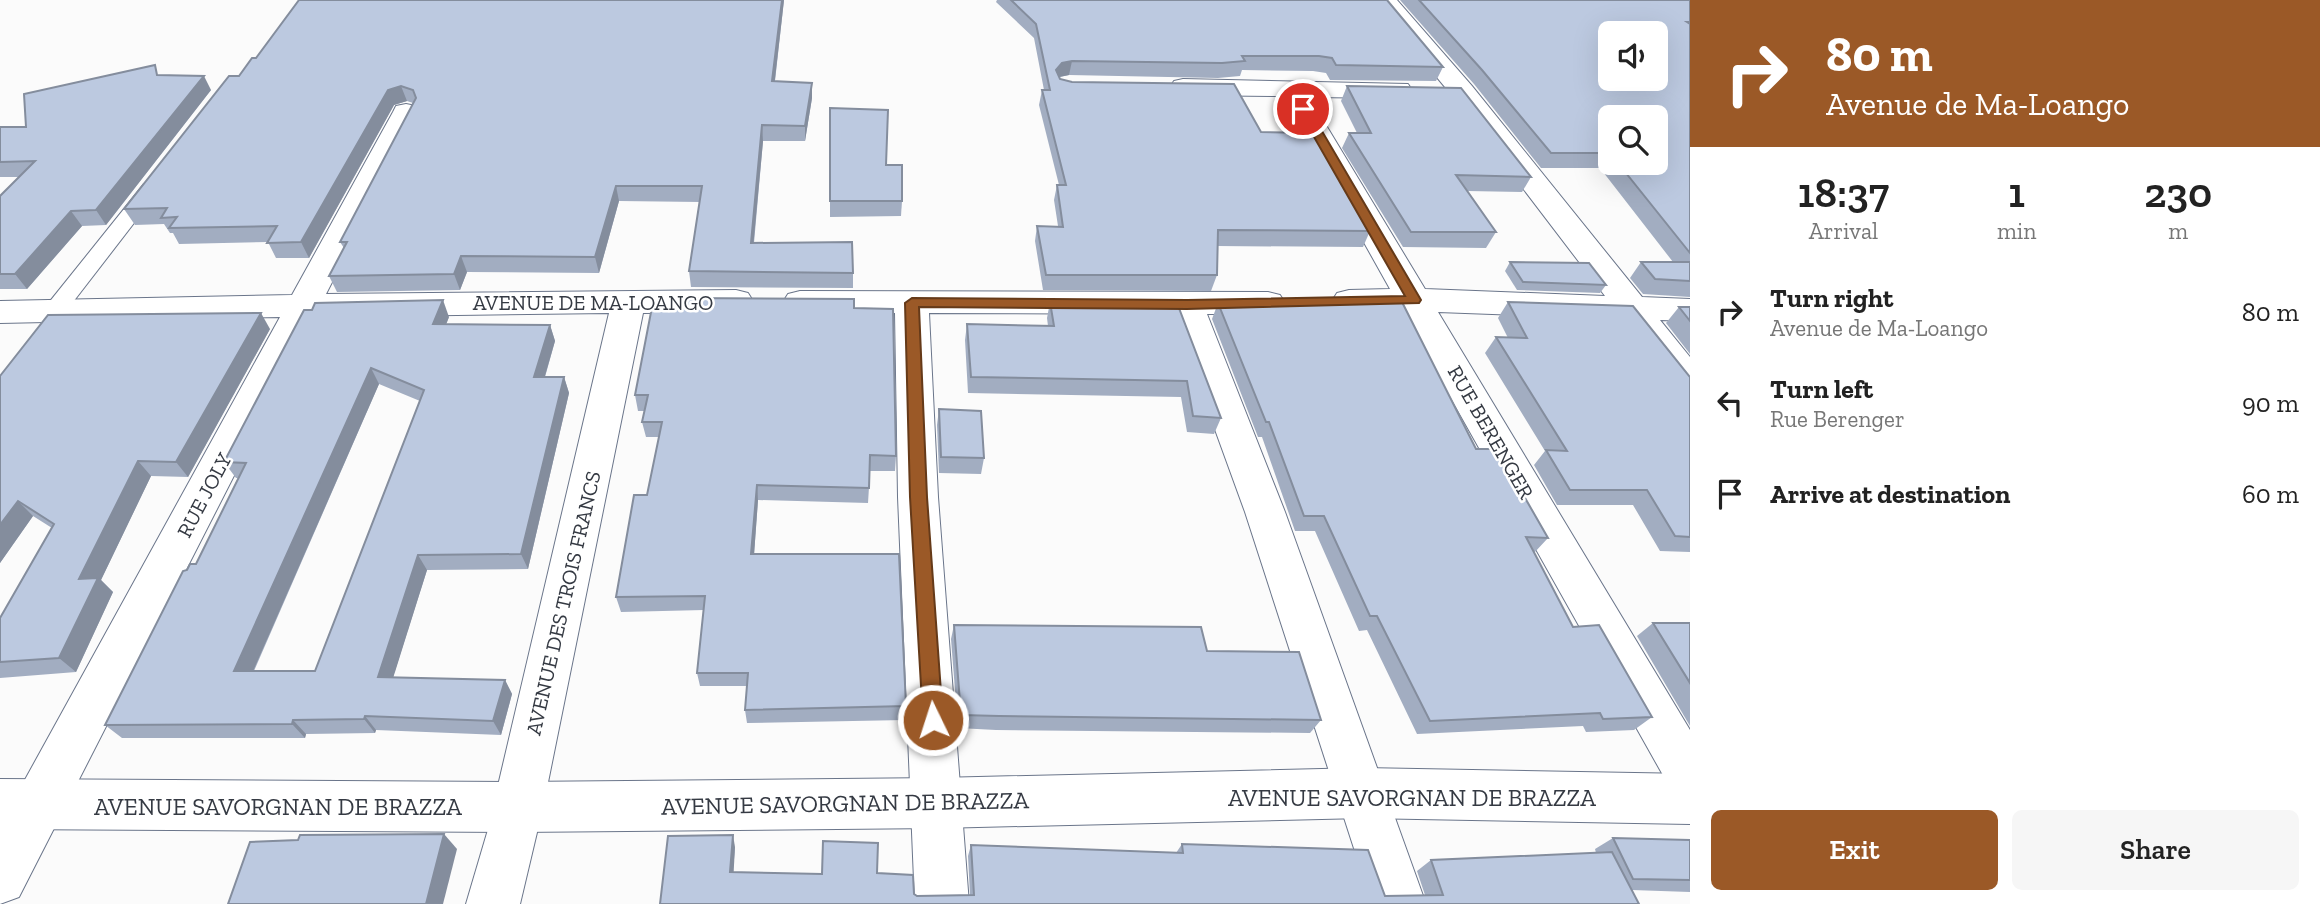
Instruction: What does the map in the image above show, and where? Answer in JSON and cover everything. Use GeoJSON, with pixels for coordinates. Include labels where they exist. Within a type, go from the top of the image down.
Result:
{"type":"FeatureCollection","features":[{"type":"Feature","properties":{"kind":"street"},"geometry":{"type":"LineString","coordinates":[[1385,0],[1463,92],[1630,309],[1690,382]]}},
{"type":"Feature","properties":{"kind":"street"},"geometry":{"type":"LineString","coordinates":[[1159,87],[1463,92]]}},
{"type":"Feature","properties":{"kind":"street","name":"RUE BERENGER"},"geometry":{"type":"LineString","coordinates":[[1291,89],[1690,776]]}},
{"type":"Feature","properties":{"kind":"street","name":"RUE JOLY"},"geometry":{"type":"LineString","coordinates":[[0,878],[19,804],[304,306],[407,112]]}},
{"type":"Feature","properties":{"kind":"street","name":"AVENUE DE MA-LOANGO"},"geometry":{"type":"LineString","coordinates":[[0,312],[629,300],[1187,305],[1414,300],[1690,310]]}},
{"type":"Feature","properties":{"kind":"street","name":"AVENUE DES TROIS FRANCS"},"geometry":{"type":"LineString","coordinates":[[493,904],[518,807],[629,300]]}},
{"type":"Feature","properties":{"kind":"street"},"geometry":{"type":"LineString","coordinates":[[912,303],[918,497],[942,904]]}},
{"type":"Feature","properties":{"kind":"street"},"geometry":{"type":"LineString","coordinates":[[1187,305],[1265,512],[1363,793],[1398,904]]}},
{"type":"Feature","properties":{"kind":"street"},"geometry":{"type":"LineString","coordinates":[[32,341],[55,310]]}},
{"type":"Feature","properties":{"kind":"street","name":"AVENUE SAVORGNAN DE BRAZZA"},"geometry":{"type":"LineString","coordinates":[[19,804],[518,807],[938,803],[1363,793],[1690,799]]}},
{"type":"Feature","properties":{"kind":"lane"},"geometry":{"type":"LineString","coordinates":[[55,310],[166,167]]}},
{"type":"Feature","properties":{"kind":"building"},"geometry":{"type":"Polygon","coordinates":[[[299,0],[782,0],[772,81],[812,83],[805,126],[762,125],[751,243],[852,242],[853,273],[689,271],[702,186],[616,186],[595,257],[461,256],[454,274],[329,276],[347,242],[340,242],[416,98],[413,90],[401,86],[388,90],[301,242],[267,243],[277,226],[169,228],[177,217],[161,218],[167,208],[124,209],[229,76],[239,76],[252,58],[256,58],[299,0]]]}},
{"type":"Feature","properties":{"kind":"building"},"geometry":{"type":"Polygon","coordinates":[[[1011,0],[1387,0],[1443,67],[1336,65],[1332,58],[1319,56],[1242,56],[1245,61],[1222,63],[1062,63],[1056,70],[1060,79],[1072,82],[1234,84],[1261,132],[1313,133],[1370,231],[1218,230],[1217,275],[1046,275],[1037,226],[1063,227],[1057,185],[1066,185],[1042,90],[1050,90],[1036,24],[1011,0]]]}},
{"type":"Feature","properties":{"kind":"building"},"geometry":{"type":"Polygon","coordinates":[[[1419,0],[1690,0],[1690,22],[1687,22],[1690,24],[1690,253],[1628,175],[1668,175],[1668,105],[1598,105],[1598,153],[1551,153],[1419,0]]]}},
{"type":"Feature","properties":{"kind":"building"},"geometry":{"type":"Polygon","coordinates":[[[155,65],[157,75],[204,76],[96,210],[71,211],[15,274],[0,274],[0,196],[35,161],[0,162],[0,127],[26,127],[24,94],[155,65]]]}},
{"type":"Feature","properties":{"kind":"building"},"geometry":{"type":"Polygon","coordinates":[[[1347,86],[1461,88],[1531,177],[1456,175],[1496,232],[1411,232],[1349,133],[1371,133],[1347,86]]]}},
{"type":"Feature","properties":{"kind":"building"},"geometry":{"type":"Polygon","coordinates":[[[830,108],[888,110],[886,165],[902,165],[902,201],[830,201],[830,108]]]}},
{"type":"Feature","properties":{"kind":"building"},"geometry":{"type":"Polygon","coordinates":[[[1510,262],[1589,263],[1606,285],[1523,282],[1510,262]]]}},
{"type":"Feature","properties":{"kind":"building"},"geometry":{"type":"Polygon","coordinates":[[[1641,262],[1690,262],[1690,281],[1655,279],[1641,262]]]}},
{"type":"Feature","properties":{"kind":"building"},"geometry":{"type":"Polygon","coordinates":[[[684,298],[854,299],[854,308],[893,309],[896,456],[870,455],[869,488],[757,485],[751,554],[899,554],[906,706],[745,710],[748,673],[697,673],[705,596],[616,597],[634,495],[647,495],[662,422],[642,422],[648,395],[635,395],[652,307],[683,307],[684,298]]]}},
{"type":"Feature","properties":{"kind":"building"},"geometry":{"type":"Polygon","coordinates":[[[1400,298],[1476,449],[1497,449],[1548,538],[1526,537],[1573,627],[1599,625],[1652,717],[1603,719],[1600,713],[1430,721],[1377,616],[1370,616],[1324,516],[1304,516],[1269,422],[1266,422],[1218,303],[1400,298]]]}},
{"type":"Feature","properties":{"kind":"building"},"geometry":{"type":"Polygon","coordinates":[[[443,300],[433,324],[550,325],[534,377],[564,377],[521,554],[418,555],[378,677],[505,680],[493,721],[365,716],[364,719],[293,720],[292,724],[105,725],[183,571],[187,570],[190,564],[196,564],[246,463],[224,462],[304,310],[312,310],[315,303],[443,300]],[[371,368],[234,671],[315,671],[424,390],[371,368]]]}},
{"type":"Feature","properties":{"kind":"building"},"geometry":{"type":"Polygon","coordinates":[[[1050,302],[1177,303],[1221,418],[1193,416],[1187,381],[971,377],[967,324],[1054,326],[1050,302]]]}},
{"type":"Feature","properties":{"kind":"building"},"geometry":{"type":"Polygon","coordinates":[[[1508,302],[1633,306],[1690,377],[1690,537],[1675,536],[1647,490],[1570,490],[1546,450],[1567,451],[1496,337],[1527,338],[1508,302]]]}},
{"type":"Feature","properties":{"kind":"building"},"geometry":{"type":"Polygon","coordinates":[[[1679,307],[1690,307],[1690,321],[1679,307]]]}},
{"type":"Feature","properties":{"kind":"building"},"geometry":{"type":"Polygon","coordinates":[[[261,313],[176,462],[138,461],[79,579],[98,578],[59,658],[0,662],[0,618],[54,524],[18,501],[0,525],[0,376],[48,315],[261,313]]]}},
{"type":"Feature","properties":{"kind":"building"},"geometry":{"type":"Polygon","coordinates":[[[939,409],[981,411],[984,458],[941,457],[939,409]]]}},
{"type":"Feature","properties":{"kind":"building"},"geometry":{"type":"Polygon","coordinates":[[[1653,623],[1690,623],[1690,683],[1653,623]]]}},
{"type":"Feature","properties":{"kind":"building"},"geometry":{"type":"Polygon","coordinates":[[[954,625],[1201,627],[1207,651],[1299,652],[1321,720],[961,715],[954,625]]]}},
{"type":"Feature","properties":{"kind":"building"},"geometry":{"type":"Polygon","coordinates":[[[444,834],[426,904],[228,904],[250,842],[298,840],[300,835],[444,834]]]}},
{"type":"Feature","properties":{"kind":"building"},"geometry":{"type":"Polygon","coordinates":[[[733,835],[730,872],[822,874],[823,841],[878,843],[877,873],[913,875],[914,894],[917,896],[974,895],[971,845],[1183,853],[1182,844],[1368,850],[1385,896],[1443,895],[1431,860],[1612,852],[1639,904],[660,904],[668,836],[733,835]]]}},
{"type":"Feature","properties":{"kind":"building"},"geometry":{"type":"Polygon","coordinates":[[[1613,838],[1690,840],[1690,880],[1633,879],[1613,838]]]}},
{"type":"Feature","properties":{"kind":"route"},"geometry":{"type":"LineString","coordinates":[[933,720],[918,497],[912,303],[1187,305],[1414,300],[1303,109]]}}]}
